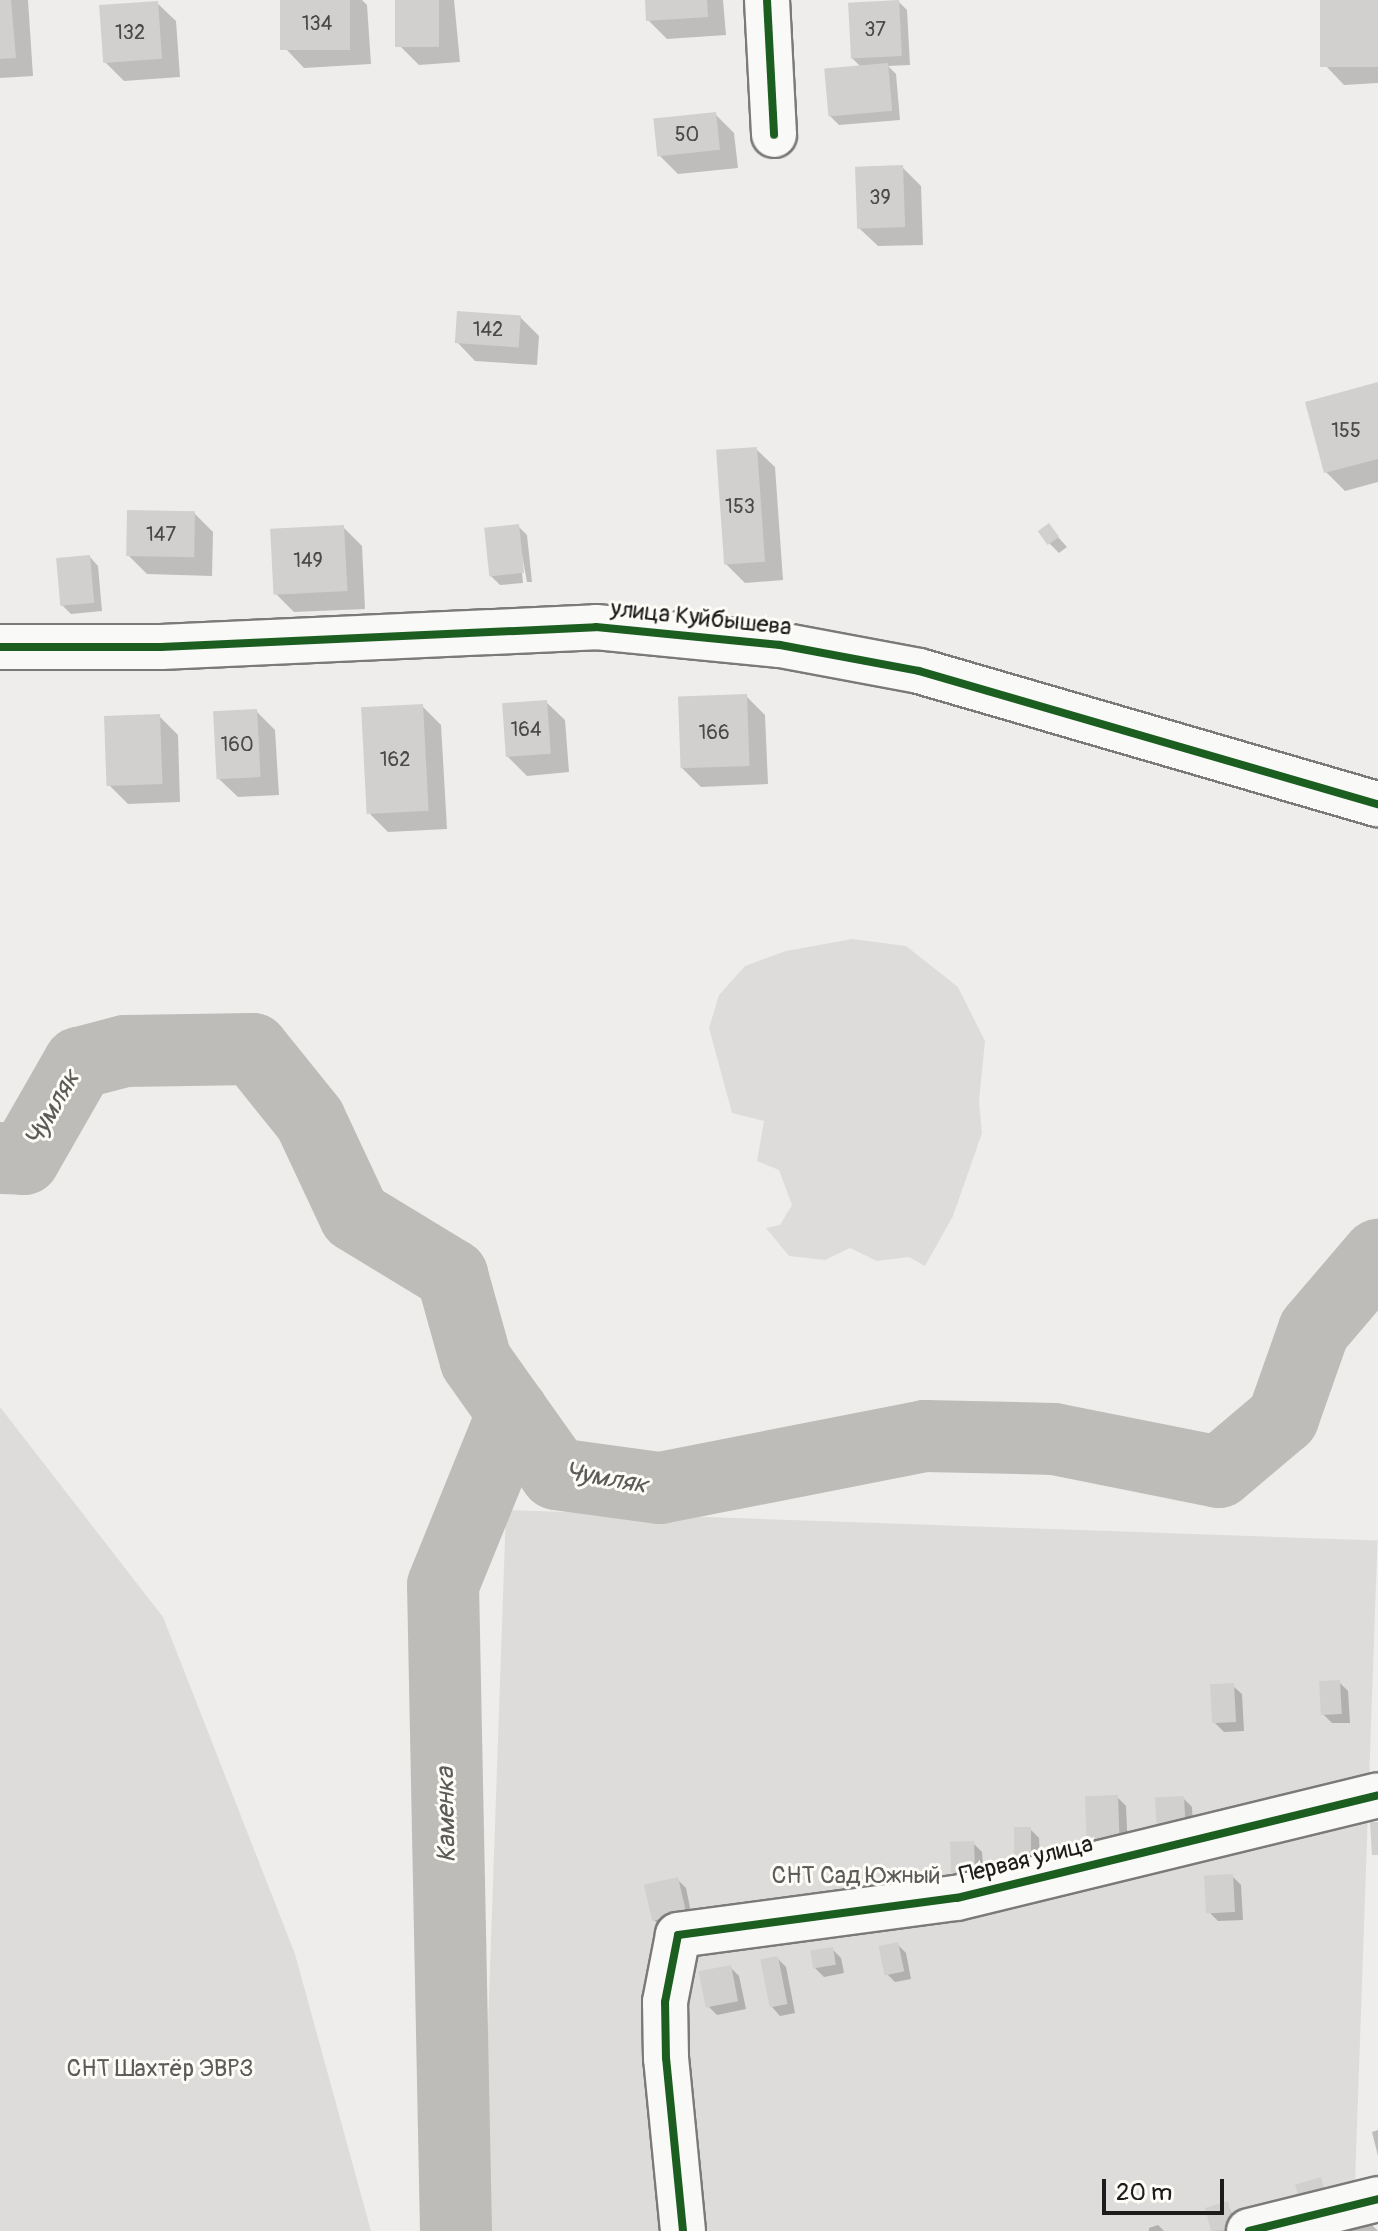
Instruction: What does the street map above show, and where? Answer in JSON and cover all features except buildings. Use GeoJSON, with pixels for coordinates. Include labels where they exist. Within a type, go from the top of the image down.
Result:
{"type":"FeatureCollection","features":[{"type":"Feature","properties":{"kind":"street"},"geometry":{"type":"LineString","coordinates":[[767,0],[774,135]]}},
{"type":"Feature","properties":{"kind":"street","name":"улица Куйбышева"},"geometry":{"type":"LineString","coordinates":[[0,647],[161,647],[596,627],[780,645],[919,671],[1378,804]]}},
{"type":"Feature","properties":{"kind":"street","name":"Первая улица"},"geometry":{"type":"LineString","coordinates":[[683,2231],[666,2058],[665,2002],[678,1935],[957,1898],[1378,1795]]}},
{"type":"Feature","properties":{"kind":"street"},"geometry":{"type":"LineString","coordinates":[[1249,2231],[1378,2199]]}},
{"type":"Feature","properties":{"kind":"green space"},"geometry":{"type":"Polygon","coordinates":[[[852,939],[906,946],[958,987],[985,1041],[979,1101],[982,1133],[953,1216],[925,1266],[909,1257],[877,1261],[850,1248],[825,1260],[789,1256],[766,1228],[780,1225],[792,1205],[779,1170],[757,1161],[764,1121],[732,1113],[709,1028],[719,995],[745,966],[786,951],[852,939]]]}},
{"type":"Feature","properties":{"kind":"green space","name":"СНТ Шахтёр ЭВРЗ"},"geometry":{"type":"Polygon","coordinates":[[[0,1407],[163,1617],[295,1954],[371,2231],[0,2231],[0,1407]]]}},
{"type":"Feature","properties":{"kind":"green space","name":"СНТ Сад Южный"},"geometry":{"type":"Polygon","coordinates":[[[506,1510],[1377,1540],[1353,2231],[481,2231],[506,1510]]]}},
{"type":"Feature","properties":{"kind":"waterway","name":"Чумляк"},"geometry":{"type":"LineString","coordinates":[[0,1158],[24,1159],[79,1063],[125,1051],[253,1049],[310,1120],[355,1216],[452,1275],[476,1361],[556,1474],[660,1488],[925,1436],[1054,1439],[1219,1472],[1283,1418],[1314,1330],[1378,1255]]}},
{"type":"Feature","properties":{"kind":"waterway","name":"Каменка"},"geometry":{"type":"LineString","coordinates":[[456,2231],[443,1585],[513,1413]]}},
{"type":"Feature","properties":{"kind":"cycle path"},"geometry":{"type":"LineString","coordinates":[[767,0],[774,135]]}},
{"type":"Feature","properties":{"kind":"cycle path"},"geometry":{"type":"LineString","coordinates":[[0,647],[161,647],[596,627],[780,645],[919,671],[1378,804]]}},
{"type":"Feature","properties":{"kind":"cycle path"},"geometry":{"type":"LineString","coordinates":[[683,2231],[666,2058],[665,2002],[678,1935],[957,1898],[1378,1795]]}},
{"type":"Feature","properties":{"kind":"cycle path"},"geometry":{"type":"LineString","coordinates":[[1249,2231],[1378,2199]]}}]}
